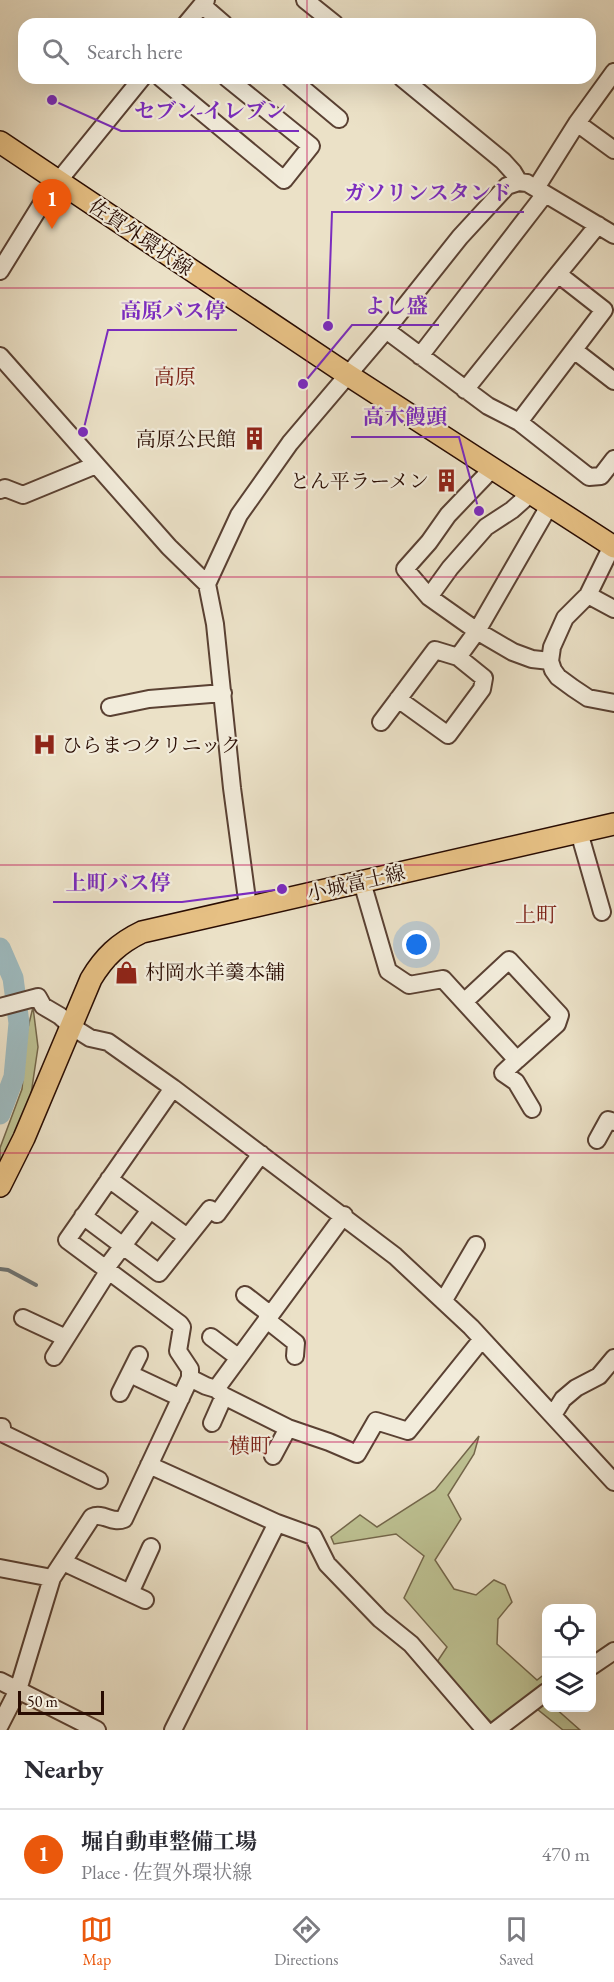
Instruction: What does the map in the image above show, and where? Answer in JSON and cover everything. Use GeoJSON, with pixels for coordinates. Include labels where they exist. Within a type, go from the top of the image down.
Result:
{"type":"FeatureCollection","features":[{"type":"Feature","properties":{"kind":"main road","name":"佐賀外環状線"},"geometry":{"type":"LineString","coordinates":[[0,142],[491,470],[613,547]]}},
{"type":"Feature","properties":{"kind":"main road","name":"小城富士線"},"geometry":{"type":"LineString","coordinates":[[0,1186],[24,1138],[91,979],[101,962],[114,948],[126,940],[142,932],[614,824]]}},
{"type":"Feature","properties":{"kind":"street"},"geometry":{"type":"LineString","coordinates":[[305,0],[328,18]]}},
{"type":"Feature","properties":{"kind":"street"},"geometry":{"type":"LineString","coordinates":[[191,18],[204,3],[218,18]]}},
{"type":"Feature","properties":{"kind":"street"},"geometry":{"type":"LineString","coordinates":[[420,356],[541,191],[577,123],[613,74]]}},
{"type":"Feature","properties":{"kind":"street"},"geometry":{"type":"LineString","coordinates":[[0,271],[58,181],[137,84]]}},
{"type":"Feature","properties":{"kind":"street"},"geometry":{"type":"LineString","coordinates":[[168,84],[284,180],[311,146],[234,84]]}},
{"type":"Feature","properties":{"kind":"street"},"geometry":{"type":"LineString","coordinates":[[297,84],[339,119]]}},
{"type":"Feature","properties":{"kind":"street"},"geometry":{"type":"LineString","coordinates":[[409,84],[503,161],[519,182]]}},
{"type":"Feature","properties":{"kind":"street"},"geometry":{"type":"LineString","coordinates":[[577,123],[614,150]]}},
{"type":"Feature","properties":{"kind":"street"},"geometry":{"type":"LineString","coordinates":[[207,585],[239,515],[290,443],[386,330],[460,237],[507,186],[519,182],[527,183],[614,235]]}},
{"type":"Feature","properties":{"kind":"street"},"geometry":{"type":"LineString","coordinates":[[465,390],[598,225]]}},
{"type":"Feature","properties":{"kind":"street"},"geometry":{"type":"LineString","coordinates":[[519,422],[604,310],[558,274]]}},
{"type":"Feature","properties":{"kind":"street"},"geometry":{"type":"LineString","coordinates":[[386,330],[488,406],[519,422],[589,477],[601,476],[614,459]]}},
{"type":"Feature","properties":{"kind":"street"},"geometry":{"type":"LineString","coordinates":[[574,350],[614,381]]}},
{"type":"Feature","properties":{"kind":"street"},"geometry":{"type":"LineString","coordinates":[[0,356],[169,547],[207,585],[215,624],[232,788],[248,907]]}},
{"type":"Feature","properties":{"kind":"street"},"geometry":{"type":"LineString","coordinates":[[0,490],[5,488],[23,495],[96,465]]}},
{"type":"Feature","properties":{"kind":"street"},"geometry":{"type":"LineString","coordinates":[[491,470],[448,515],[429,542],[405,569],[429,597],[477,631],[513,652],[532,659],[550,661]]}},
{"type":"Feature","properties":{"kind":"street"},"geometry":{"type":"LineString","coordinates":[[429,597],[450,568],[486,527],[512,510],[530,494]]}},
{"type":"Feature","properties":{"kind":"street"},"geometry":{"type":"LineString","coordinates":[[458,657],[477,631],[549,506]]}},
{"type":"Feature","properties":{"kind":"street"},"geometry":{"type":"LineString","coordinates":[[613,547],[588,595],[565,618],[552,647],[550,661],[558,677],[588,698],[614,703]]}},
{"type":"Feature","properties":{"kind":"street"},"geometry":{"type":"LineString","coordinates":[[588,595],[614,609]]}},
{"type":"Feature","properties":{"kind":"street"},"geometry":{"type":"LineString","coordinates":[[381,722],[398,699],[435,650],[458,657],[484,678],[482,689],[448,735],[398,699]]}},
{"type":"Feature","properties":{"kind":"street"},"geometry":{"type":"LineString","coordinates":[[110,707],[149,699],[223,693]]}},
{"type":"Feature","properties":{"kind":"street"},"geometry":{"type":"LineString","coordinates":[[579,832],[602,912]]}},
{"type":"Feature","properties":{"kind":"street"},"geometry":{"type":"LineString","coordinates":[[362,882],[388,971],[409,986],[443,979],[517,1060]]}},
{"type":"Feature","properties":{"kind":"street"},"geometry":{"type":"LineString","coordinates":[[464,1002],[509,960],[560,1015],[556,1024],[503,1073],[516,1082],[532,1109]]}},
{"type":"Feature","properties":{"kind":"street"},"geometry":{"type":"LineString","coordinates":[[0,1007],[38,997],[43,1006],[71,1026],[90,1038],[108,1042],[344,1215],[444,1300],[614,1482]]}},
{"type":"Feature","properties":{"kind":"street"},"geometry":{"type":"LineString","coordinates":[[0,1725],[18,1690],[52,1578],[92,1517],[96,1515],[118,1522],[124,1519],[190,1378],[190,1369],[178,1351],[182,1327],[180,1324],[67,1240],[173,1088]]}},
{"type":"Feature","properties":{"kind":"street"},"geometry":{"type":"LineString","coordinates":[[597,1140],[608,1120],[614,1122]]}},
{"type":"Feature","properties":{"kind":"street"},"geometry":{"type":"LineString","coordinates":[[83,1216],[159,1273],[210,1209],[218,1214],[261,1154]]}},
{"type":"Feature","properties":{"kind":"street"},"geometry":{"type":"LineString","coordinates":[[109,1179],[187,1238]]}},
{"type":"Feature","properties":{"kind":"street"},"geometry":{"type":"LineString","coordinates":[[54,1358],[107,1269],[150,1210]]}},
{"type":"Feature","properties":{"kind":"street"},"geometry":{"type":"LineString","coordinates":[[212,1423],[220,1393],[239,1359],[344,1215]]}},
{"type":"Feature","properties":{"kind":"street"},"geometry":{"type":"LineString","coordinates":[[444,1300],[476,1245]]}},
{"type":"Feature","properties":{"kind":"street"},"geometry":{"type":"LineString","coordinates":[[245,1295],[267,1312],[267,1320]]}},
{"type":"Feature","properties":{"kind":"street"},"geometry":{"type":"LineString","coordinates":[[23,1318],[66,1338]]}},
{"type":"Feature","properties":{"kind":"street"},"geometry":{"type":"LineString","coordinates":[[267,1320],[296,1343],[295,1356]]}},
{"type":"Feature","properties":{"kind":"street"},"geometry":{"type":"LineString","coordinates":[[211,1337],[239,1359]]}},
{"type":"Feature","properties":{"kind":"street"},"geometry":{"type":"LineString","coordinates":[[190,1378],[288,1428],[357,1454],[376,1421],[408,1431],[482,1339]]}},
{"type":"Feature","properties":{"kind":"street"},"geometry":{"type":"LineString","coordinates":[[120,1393],[139,1355]]}},
{"type":"Feature","properties":{"kind":"street"},"geometry":{"type":"LineString","coordinates":[[553,1415],[563,1399],[576,1388],[599,1376],[614,1358]]}},
{"type":"Feature","properties":{"kind":"street"},"geometry":{"type":"LineString","coordinates":[[129,1374],[181,1398]]}},
{"type":"Feature","properties":{"kind":"street"},"geometry":{"type":"LineString","coordinates":[[0,1427],[2,1427],[2,1433],[99,1480]]}},
{"type":"Feature","properties":{"kind":"street"},"geometry":{"type":"LineString","coordinates":[[273,1456],[288,1428]]}},
{"type":"Feature","properties":{"kind":"street"},"geometry":{"type":"LineString","coordinates":[[149,1465],[277,1523],[313,1536],[327,1564],[380,1619],[411,1644],[485,1730]]}},
{"type":"Feature","properties":{"kind":"street"},"geometry":{"type":"LineString","coordinates":[[173,1730],[277,1523]]}},
{"type":"Feature","properties":{"kind":"street"},"geometry":{"type":"LineString","coordinates":[[63,1562],[138,1596],[151,1547]]}},
{"type":"Feature","properties":{"kind":"street"},"geometry":{"type":"LineString","coordinates":[[0,1568],[52,1578]]}},
{"type":"Feature","properties":{"kind":"street"},"geometry":{"type":"LineString","coordinates":[[596,1663],[614,1652]]}},
{"type":"Feature","properties":{"kind":"street"},"geometry":{"type":"LineString","coordinates":[[0,1681],[97,1730]]}},
{"type":"Feature","properties":{"kind":"street"},"geometry":{"type":"LineString","coordinates":[[502,1728],[542,1695]]}},
{"type":"Feature","properties":{"kind":"green space"},"geometry":{"type":"Polygon","coordinates":[[[33,1007],[38,1047],[30,1101],[0,1169],[0,1148],[22,1089],[27,1032],[33,1007]]]}},
{"type":"Feature","properties":{"kind":"green space"},"geometry":{"type":"Polygon","coordinates":[[[479,1436],[474,1454],[448,1495],[461,1519],[435,1560],[454,1589],[476,1595],[494,1580],[505,1585],[512,1602],[498,1619],[497,1644],[537,1680],[542,1676],[542,1712],[560,1712],[580,1730],[563,1730],[527,1701],[492,1723],[435,1665],[447,1647],[404,1598],[424,1556],[396,1534],[334,1544],[331,1537],[360,1515],[377,1527],[435,1490],[479,1436]]]}},
{"type":"Feature","properties":{"kind":"waterway"},"geometry":{"type":"LineString","coordinates":[[0,948],[13,978],[19,1023],[14,1077],[0,1114]]}},
{"type":"Feature","properties":{"kind":"waterway"},"geometry":{"type":"LineString","coordinates":[[0,1269],[8,1270],[36,1285]]}},
{"type":"Feature","properties":{"kind":"place","name":"セブン-イレブン"},"geometry":{"type":"Point","coordinates":[52,100]}},
{"type":"Feature","properties":{"kind":"place","name":"堀自動車整備工場"},"geometry":{"type":"Point","coordinates":[52,229]}},
{"type":"Feature","properties":{"kind":"place","name":"ガソリンスタンド"},"geometry":{"type":"Point","coordinates":[328,326]}},
{"type":"Feature","properties":{"kind":"place","name":"よし盛"},"geometry":{"type":"Point","coordinates":[303,384]}},
{"type":"Feature","properties":{"kind":"place","name":"高原バス停"},"geometry":{"type":"Point","coordinates":[83,432]}},
{"type":"Feature","properties":{"kind":"place","name":"高原公民館"},"geometry":{"type":"Point","coordinates":[254,439]}},
{"type":"Feature","properties":{"kind":"place","name":"とん平ラーメン"},"geometry":{"type":"Point","coordinates":[447,481]}},
{"type":"Feature","properties":{"kind":"place","name":"高木饅頭"},"geometry":{"type":"Point","coordinates":[479,511]}},
{"type":"Feature","properties":{"kind":"place","name":"ひらまつクリニック"},"geometry":{"type":"Point","coordinates":[44,745]}},
{"type":"Feature","properties":{"kind":"place","name":"上町バス停"},"geometry":{"type":"Point","coordinates":[282,889]}},
{"type":"Feature","properties":{"kind":"place","name":"村岡水羊羹本舗"},"geometry":{"type":"Point","coordinates":[127,972]}},
{"type":"Feature","properties":{"kind":"district","name":"高原"},"geometry":{"type":"Point","coordinates":[175,376]}},
{"type":"Feature","properties":{"kind":"district","name":"上町"},"geometry":{"type":"Point","coordinates":[536,914]}},
{"type":"Feature","properties":{"kind":"district","name":"横町"},"geometry":{"type":"Point","coordinates":[250,1445]}}]}
